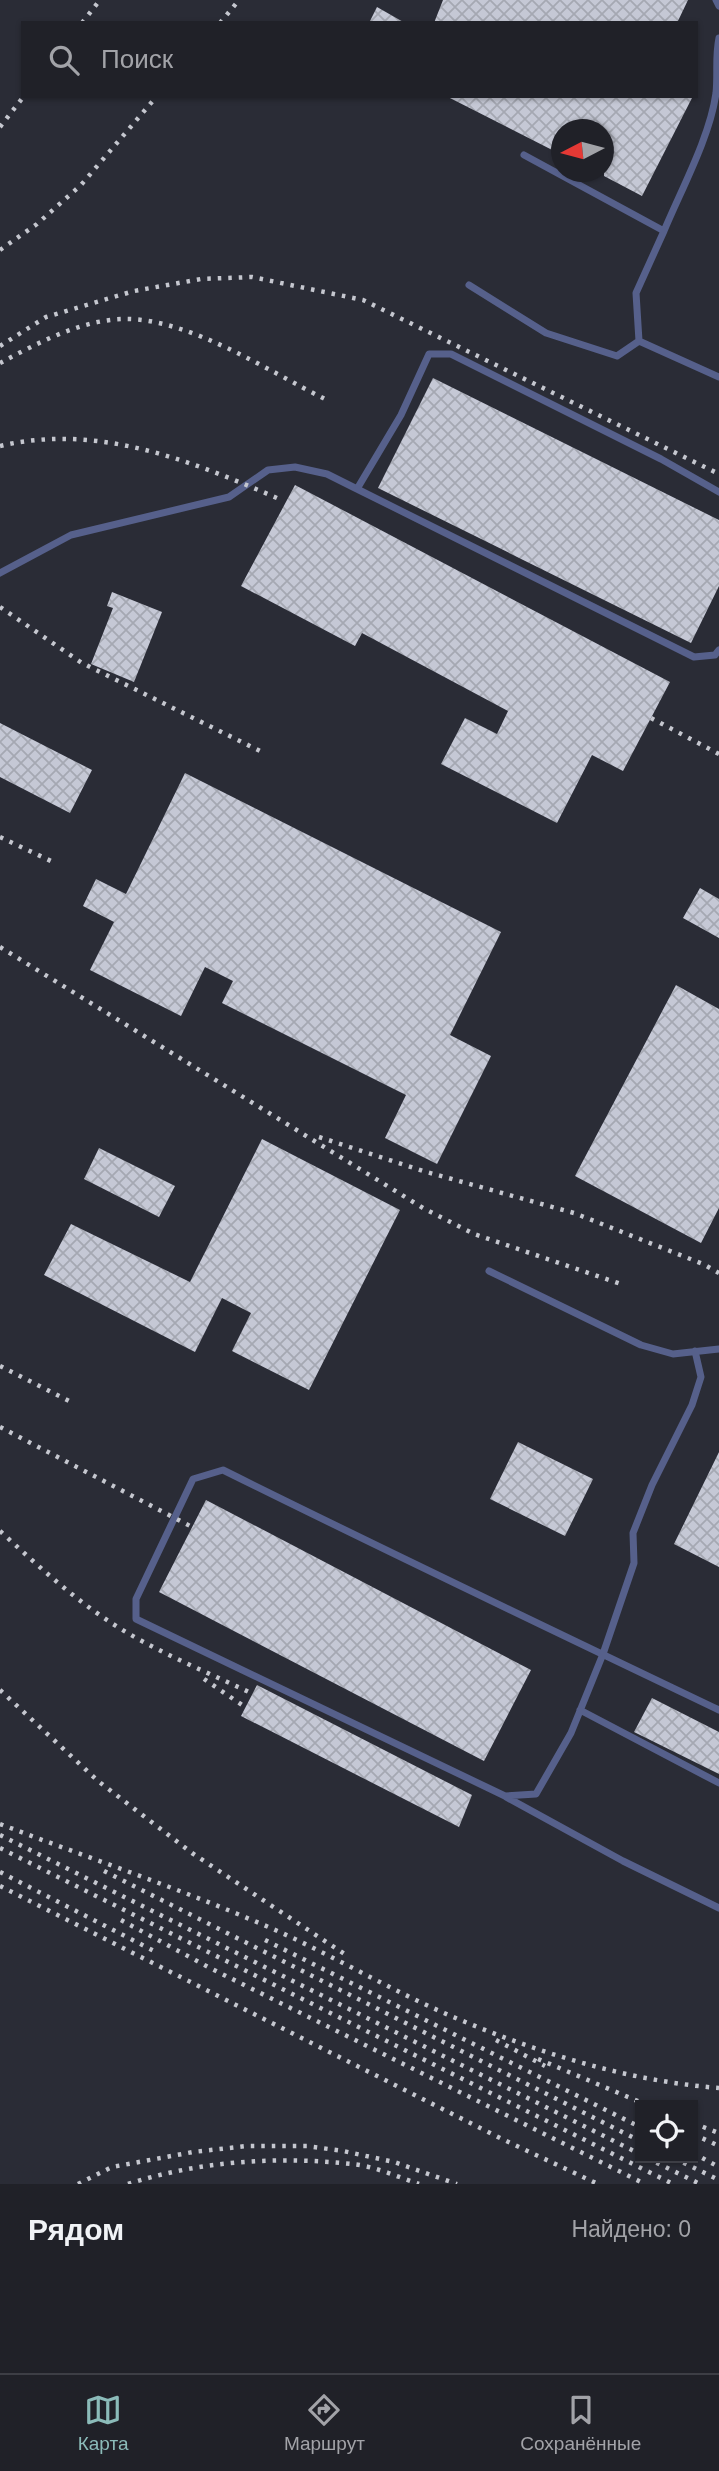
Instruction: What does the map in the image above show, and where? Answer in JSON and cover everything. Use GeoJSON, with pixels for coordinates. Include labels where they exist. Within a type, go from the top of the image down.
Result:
{"type":"FeatureCollection","features":[{"type":"Feature","properties":{"kind":"lane"},"geometry":{"type":"LineString","coordinates":[[716,0],[719,6]]}},
{"type":"Feature","properties":{"kind":"lane"},"geometry":{"type":"LineString","coordinates":[[639,341],[636,293],[703,134],[716,93],[715,60],[719,38]]}},
{"type":"Feature","properties":{"kind":"lane"},"geometry":{"type":"LineString","coordinates":[[524,155],[664,231]]}},
{"type":"Feature","properties":{"kind":"lane"},"geometry":{"type":"LineString","coordinates":[[469,285],[546,333],[617,356],[639,341]]}},
{"type":"Feature","properties":{"kind":"lane"},"geometry":{"type":"LineString","coordinates":[[639,341],[719,377]]}},
{"type":"Feature","properties":{"kind":"lane"},"geometry":{"type":"LineString","coordinates":[[357,489],[401,415],[429,354],[451,354],[661,459],[719,492]]}},
{"type":"Feature","properties":{"kind":"lane"},"geometry":{"type":"LineString","coordinates":[[0,573],[71,535],[229,497],[268,470],[295,467],[316,471],[357,489],[694,657],[715,655],[719,650]]}},
{"type":"Feature","properties":{"kind":"lane"},"geometry":{"type":"LineString","coordinates":[[489,1271],[641,1345],[673,1353],[719,1349]]}},
{"type":"Feature","properties":{"kind":"lane"},"geometry":{"type":"LineString","coordinates":[[505,1796],[536,1794],[580,1710],[603,1654],[634,1563],[633,1533],[652,1485],[692,1405],[701,1377],[695,1351]]}},
{"type":"Feature","properties":{"kind":"lane"},"geometry":{"type":"LineString","coordinates":[[719,1710],[223,1470],[193,1479],[136,1599],[136,1619],[505,1796],[623,1861],[719,1908]]}},
{"type":"Feature","properties":{"kind":"lane"},"geometry":{"type":"LineString","coordinates":[[580,1710],[719,1783]]}},
{"type":"Feature","properties":{"kind":"building"},"geometry":{"type":"Polygon","coordinates":[[[443,0],[688,0],[678,21],[435,21],[443,0]]]}},
{"type":"Feature","properties":{"kind":"building"},"geometry":{"type":"Polygon","coordinates":[[[377,7],[402,21],[370,21],[377,7]]]}},
{"type":"Feature","properties":{"kind":"building"},"geometry":{"type":"Polygon","coordinates":[[[450,98],[692,98],[642,196],[614,181],[614,119],[551,119],[551,149],[450,98]]]}},
{"type":"Feature","properties":{"kind":"building"},"geometry":{"type":"Polygon","coordinates":[[[433,378],[719,520],[719,586],[691,643],[378,488],[433,378]]]}},
{"type":"Feature","properties":{"kind":"building"},"geometry":{"type":"Polygon","coordinates":[[[295,485],[670,682],[623,771],[592,755],[557,823],[441,764],[465,718],[497,734],[508,711],[362,633],[355,646],[241,586],[295,485]]]}},
{"type":"Feature","properties":{"kind":"building"},"geometry":{"type":"Polygon","coordinates":[[[112,592],[162,612],[134,682],[91,664],[113,608],[107,606],[112,592]]]}},
{"type":"Feature","properties":{"kind":"building"},"geometry":{"type":"Polygon","coordinates":[[[0,723],[92,770],[70,813],[0,777],[0,723]]]}},
{"type":"Feature","properties":{"kind":"building"},"geometry":{"type":"Polygon","coordinates":[[[185,773],[501,932],[450,1035],[491,1056],[437,1164],[385,1138],[406,1095],[222,1003],[233,981],[205,967],[181,1016],[90,970],[114,922],[83,906],[96,879],[126,894],[185,773]]]}},
{"type":"Feature","properties":{"kind":"building"},"geometry":{"type":"Polygon","coordinates":[[[700,888],[719,899],[719,938],[683,918],[700,888]]]}},
{"type":"Feature","properties":{"kind":"building"},"geometry":{"type":"Polygon","coordinates":[[[676,985],[719,1009],[719,1208],[701,1243],[575,1176],[676,985]]]}},
{"type":"Feature","properties":{"kind":"building"},"geometry":{"type":"Polygon","coordinates":[[[262,1139],[400,1210],[309,1390],[232,1351],[251,1313],[222,1298],[195,1352],[44,1275],[71,1224],[190,1282],[262,1139]]]}},
{"type":"Feature","properties":{"kind":"building"},"geometry":{"type":"Polygon","coordinates":[[[99,1148],[175,1186],[159,1217],[84,1179],[99,1148]]]}},
{"type":"Feature","properties":{"kind":"building"},"geometry":{"type":"Polygon","coordinates":[[[518,1442],[593,1479],[565,1536],[490,1499],[518,1442]]]}},
{"type":"Feature","properties":{"kind":"building"},"geometry":{"type":"Polygon","coordinates":[[[719,1452],[719,1567],[674,1544],[719,1452]]]}},
{"type":"Feature","properties":{"kind":"building"},"geometry":{"type":"Polygon","coordinates":[[[206,1500],[531,1670],[484,1761],[159,1592],[206,1500]]]}},
{"type":"Feature","properties":{"kind":"building"},"geometry":{"type":"Polygon","coordinates":[[[257,1685],[472,1795],[459,1827],[241,1716],[257,1685]]]}},
{"type":"Feature","properties":{"kind":"building"},"geometry":{"type":"Polygon","coordinates":[[[652,1698],[719,1732],[719,1774],[634,1732],[652,1698]]]}},
{"type":"Feature","properties":{"kind":"railway"},"geometry":{"type":"LineString","coordinates":[[84,21],[100,0]]}},
{"type":"Feature","properties":{"kind":"railway"},"geometry":{"type":"LineString","coordinates":[[222,21],[239,0]]}},
{"type":"Feature","properties":{"kind":"railway"},"geometry":{"type":"LineString","coordinates":[[0,127],[22,98]]}},
{"type":"Feature","properties":{"kind":"railway"},"geometry":{"type":"LineString","coordinates":[[0,250],[37,224],[81,185],[155,98]]}},
{"type":"Feature","properties":{"kind":"railway"},"geometry":{"type":"LineString","coordinates":[[0,346],[46,317],[134,291],[201,279],[252,277],[363,300],[719,474]]}},
{"type":"Feature","properties":{"kind":"railway"},"geometry":{"type":"LineString","coordinates":[[0,363],[61,334],[93,323],[126,319],[151,321],[228,348],[325,399]]}},
{"type":"Feature","properties":{"kind":"railway"},"geometry":{"type":"LineString","coordinates":[[0,446],[36,440],[107,442],[176,459],[277,498]]}},
{"type":"Feature","properties":{"kind":"railway"},"geometry":{"type":"LineString","coordinates":[[0,607],[82,663],[260,751]]}},
{"type":"Feature","properties":{"kind":"railway"},"geometry":{"type":"LineString","coordinates":[[651,718],[719,754]]}},
{"type":"Feature","properties":{"kind":"railway"},"geometry":{"type":"LineString","coordinates":[[0,837],[51,861]]}},
{"type":"Feature","properties":{"kind":"railway"},"geometry":{"type":"LineString","coordinates":[[0,947],[423,1208],[474,1234],[621,1284]]}},
{"type":"Feature","properties":{"kind":"railway"},"geometry":{"type":"LineString","coordinates":[[319,1137],[423,1171],[574,1213],[703,1264],[719,1273]]}},
{"type":"Feature","properties":{"kind":"railway"},"geometry":{"type":"LineString","coordinates":[[0,1366],[71,1402]]}},
{"type":"Feature","properties":{"kind":"railway"},"geometry":{"type":"LineString","coordinates":[[0,1427],[192,1527]]}},
{"type":"Feature","properties":{"kind":"railway"},"geometry":{"type":"LineString","coordinates":[[0,1531],[63,1587],[121,1629],[253,1694]]}},
{"type":"Feature","properties":{"kind":"railway"},"geometry":{"type":"LineString","coordinates":[[204,1679],[245,1707]]}},
{"type":"Feature","properties":{"kind":"railway"},"geometry":{"type":"LineString","coordinates":[[0,1690],[98,1781],[192,1853],[349,1957]]}},
{"type":"Feature","properties":{"kind":"railway"},"geometry":{"type":"LineString","coordinates":[[0,1824],[247,1918],[304,1943],[436,2009],[522,2044],[619,2072],[719,2088]]}},
{"type":"Feature","properties":{"kind":"railway"},"geometry":{"type":"LineString","coordinates":[[0,1835],[635,2152]]}},
{"type":"Feature","properties":{"kind":"railway"},"geometry":{"type":"LineString","coordinates":[[0,1848],[673,2184]]}},
{"type":"Feature","properties":{"kind":"railway"},"geometry":{"type":"LineString","coordinates":[[104,1871],[635,2138]]}},
{"type":"Feature","properties":{"kind":"railway"},"geometry":{"type":"LineString","coordinates":[[0,1872],[158,1953]]}},
{"type":"Feature","properties":{"kind":"railway"},"geometry":{"type":"LineString","coordinates":[[0,1886],[502,2139],[598,2184]]}},
{"type":"Feature","properties":{"kind":"railway"},"geometry":{"type":"LineString","coordinates":[[121,1920],[210,1968],[645,2184]]}},
{"type":"Feature","properties":{"kind":"railway"},"geometry":{"type":"LineString","coordinates":[[265,1940],[635,2125]]}},
{"type":"Feature","properties":{"kind":"railway"},"geometry":{"type":"LineString","coordinates":[[496,2040],[545,2066]]}},
{"type":"Feature","properties":{"kind":"railway"},"geometry":{"type":"LineString","coordinates":[[538,2059],[635,2100]]}},
{"type":"Feature","properties":{"kind":"railway"},"geometry":{"type":"LineString","coordinates":[[698,2125],[719,2133]]}},
{"type":"Feature","properties":{"kind":"railway"},"geometry":{"type":"LineString","coordinates":[[698,2136],[719,2146]]}},
{"type":"Feature","properties":{"kind":"railway"},"geometry":{"type":"LineString","coordinates":[[78,2184],[112,2167],[193,2152],[247,2146],[307,2146],[343,2151],[394,2162],[457,2184]]}},
{"type":"Feature","properties":{"kind":"railway"},"geometry":{"type":"LineString","coordinates":[[698,2156],[719,2167]]}},
{"type":"Feature","properties":{"kind":"railway"},"geometry":{"type":"LineString","coordinates":[[128,2184],[211,2165],[267,2161],[360,2165],[419,2184]]}},
{"type":"Feature","properties":{"kind":"railway"},"geometry":{"type":"LineString","coordinates":[[657,2163],[700,2184]]}},
{"type":"Feature","properties":{"kind":"railway"},"geometry":{"type":"LineString","coordinates":[[684,2163],[719,2180]]}}]}
